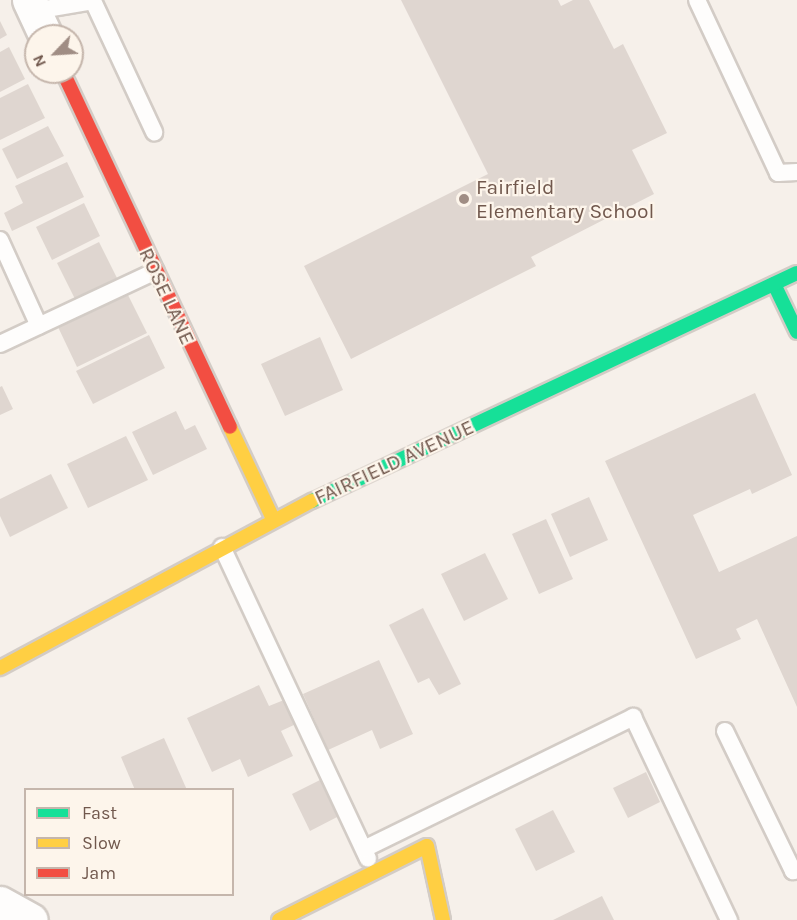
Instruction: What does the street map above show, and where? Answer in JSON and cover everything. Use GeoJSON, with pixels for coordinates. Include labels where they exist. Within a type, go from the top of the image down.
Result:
{"type":"FeatureCollection","features":[{"type":"Feature","properties":{"kind":"main road","name":"ROSE LANE"},"geometry":{"type":"LineString","coordinates":[[69,84],[273,519]]}},
{"type":"Feature","properties":{"kind":"main road","name":"FAIRFIELD AVENUE"},"geometry":{"type":"LineString","coordinates":[[0,668],[273,519],[797,273]]}},
{"type":"Feature","properties":{"kind":"main road"},"geometry":{"type":"LineString","coordinates":[[774,284],[797,332]]}},
{"type":"Feature","properties":{"kind":"main road"},"geometry":{"type":"LineString","coordinates":[[279,920],[427,846],[443,920]]}},
{"type":"Feature","properties":{"kind":"street"},"geometry":{"type":"LineString","coordinates":[[0,903],[31,920]]}},
{"type":"Feature","properties":{"kind":"lane"},"geometry":{"type":"LineString","coordinates":[[697,0],[778,173],[797,172]]}},
{"type":"Feature","properties":{"kind":"lane"},"geometry":{"type":"LineString","coordinates":[[36,16],[93,1],[154,132]]}},
{"type":"Feature","properties":{"kind":"lane"},"geometry":{"type":"LineString","coordinates":[[0,240],[39,326]]}},
{"type":"Feature","properties":{"kind":"lane"},"geometry":{"type":"LineString","coordinates":[[0,344],[156,271]]}},
{"type":"Feature","properties":{"kind":"lane"},"geometry":{"type":"LineString","coordinates":[[222,547],[375,873]]}},
{"type":"Feature","properties":{"kind":"lane"},"geometry":{"type":"LineString","coordinates":[[364,849],[633,717],[729,920]]}},
{"type":"Feature","properties":{"kind":"lane"},"geometry":{"type":"LineString","coordinates":[[725,730],[793,871],[797,869]]}},
{"type":"Feature","properties":{"kind":"building"},"geometry":{"type":"Polygon","coordinates":[[[401,0],[558,0],[561,6],[573,0],[589,0],[614,49],[623,44],[667,133],[632,150],[654,194],[531,257],[536,266],[351,359],[304,266],[488,174],[401,0]]]}},
{"type":"Feature","properties":{"kind":"building"},"geometry":{"type":"Polygon","coordinates":[[[0,21],[7,35],[0,39],[0,21]]]}},
{"type":"Feature","properties":{"kind":"building"},"geometry":{"type":"Polygon","coordinates":[[[9,47],[24,80],[0,92],[0,52],[9,47]]]}},
{"type":"Feature","properties":{"kind":"building"},"geometry":{"type":"Polygon","coordinates":[[[28,84],[45,118],[0,140],[0,98],[28,84]]]}},
{"type":"Feature","properties":{"kind":"building"},"geometry":{"type":"Polygon","coordinates":[[[48,126],[64,156],[17,179],[2,149],[48,126]]]}},
{"type":"Feature","properties":{"kind":"building"},"geometry":{"type":"Polygon","coordinates":[[[67,162],[84,197],[12,231],[4,213],[23,203],[15,186],[67,162]]]}},
{"type":"Feature","properties":{"kind":"building"},"geometry":{"type":"Polygon","coordinates":[[[84,203],[100,236],[52,260],[36,227],[84,203]]]}},
{"type":"Feature","properties":{"kind":"building"},"geometry":{"type":"Polygon","coordinates":[[[99,242],[117,278],[75,299],[57,263],[99,242]]]}},
{"type":"Feature","properties":{"kind":"building"},"geometry":{"type":"Polygon","coordinates":[[[127,293],[147,333],[77,367],[58,327],[127,293]]]}},
{"type":"Feature","properties":{"kind":"building"},"geometry":{"type":"Polygon","coordinates":[[[149,335],[165,368],[93,404],[76,371],[149,335]]]}},
{"type":"Feature","properties":{"kind":"building"},"geometry":{"type":"Polygon","coordinates":[[[320,337],[343,390],[285,416],[261,364],[320,337]]]}},
{"type":"Feature","properties":{"kind":"building"},"geometry":{"type":"Polygon","coordinates":[[[2,386],[13,409],[0,415],[0,387],[2,386]]]}},
{"type":"Feature","properties":{"kind":"building"},"geometry":{"type":"Polygon","coordinates":[[[755,393],[792,475],[752,494],[750,489],[693,515],[719,572],[797,536],[797,707],[757,619],[736,629],[741,639],[696,659],[605,461],[755,393]]]}},
{"type":"Feature","properties":{"kind":"building"},"geometry":{"type":"Polygon","coordinates":[[[176,411],[185,430],[195,425],[207,449],[153,475],[132,432],[176,411]]]}},
{"type":"Feature","properties":{"kind":"building"},"geometry":{"type":"Polygon","coordinates":[[[126,436],[148,480],[88,508],[67,464],[126,436]]]}},
{"type":"Feature","properties":{"kind":"building"},"geometry":{"type":"Polygon","coordinates":[[[51,474],[68,508],[10,537],[0,516],[0,499],[51,474]]]}},
{"type":"Feature","properties":{"kind":"building"},"geometry":{"type":"Polygon","coordinates":[[[589,497],[608,540],[570,557],[551,514],[589,497]]]}},
{"type":"Feature","properties":{"kind":"building"},"geometry":{"type":"Polygon","coordinates":[[[546,519],[573,579],[539,594],[512,534],[546,519]]]}},
{"type":"Feature","properties":{"kind":"building"},"geometry":{"type":"Polygon","coordinates":[[[485,553],[508,599],[464,621],[441,574],[485,553]]]}},
{"type":"Feature","properties":{"kind":"building"},"geometry":{"type":"Polygon","coordinates":[[[423,608],[461,684],[439,695],[429,678],[418,683],[389,625],[423,608]]]}},
{"type":"Feature","properties":{"kind":"building"},"geometry":{"type":"Polygon","coordinates":[[[379,660],[413,734],[380,749],[372,730],[328,750],[303,694],[379,660]]]}},
{"type":"Feature","properties":{"kind":"building"},"geometry":{"type":"Polygon","coordinates":[[[259,685],[269,706],[284,700],[296,724],[281,731],[293,756],[248,777],[240,759],[212,772],[187,718],[259,685]]]}},
{"type":"Feature","properties":{"kind":"building"},"geometry":{"type":"Polygon","coordinates":[[[164,738],[186,788],[134,788],[121,757],[164,738]]]}},
{"type":"Feature","properties":{"kind":"building"},"geometry":{"type":"Polygon","coordinates":[[[646,772],[660,802],[628,818],[613,788],[646,772]]]}},
{"type":"Feature","properties":{"kind":"building"},"geometry":{"type":"Polygon","coordinates":[[[322,779],[341,815],[310,831],[292,794],[322,779]]]}},
{"type":"Feature","properties":{"kind":"building"},"geometry":{"type":"Polygon","coordinates":[[[553,810],[575,852],[536,871],[515,829],[553,810]]]}},
{"type":"Feature","properties":{"kind":"building"},"geometry":{"type":"Polygon","coordinates":[[[602,896],[614,920],[553,920],[602,896]]]}},
{"type":"Feature","properties":{"kind":"traffic: fast"},"geometry":{"type":"LineString","coordinates":[[312,501],[797,273]]}},
{"type":"Feature","properties":{"kind":"traffic: fast"},"geometry":{"type":"LineString","coordinates":[[774,284],[797,332]]}},
{"type":"Feature","properties":{"kind":"traffic: slow"},"geometry":{"type":"LineString","coordinates":[[230,427],[273,519]]}},
{"type":"Feature","properties":{"kind":"traffic: slow"},"geometry":{"type":"LineString","coordinates":[[0,668],[312,501]]}},
{"type":"Feature","properties":{"kind":"traffic: slow"},"geometry":{"type":"LineString","coordinates":[[279,920],[427,846],[443,920]]}},
{"type":"Feature","properties":{"kind":"traffic: jam"},"geometry":{"type":"LineString","coordinates":[[69,84],[230,427]]}},
{"type":"Feature","properties":{"kind":"place","name":"Fairfield Elementary School"},"geometry":{"type":"Point","coordinates":[464,199]}}]}
